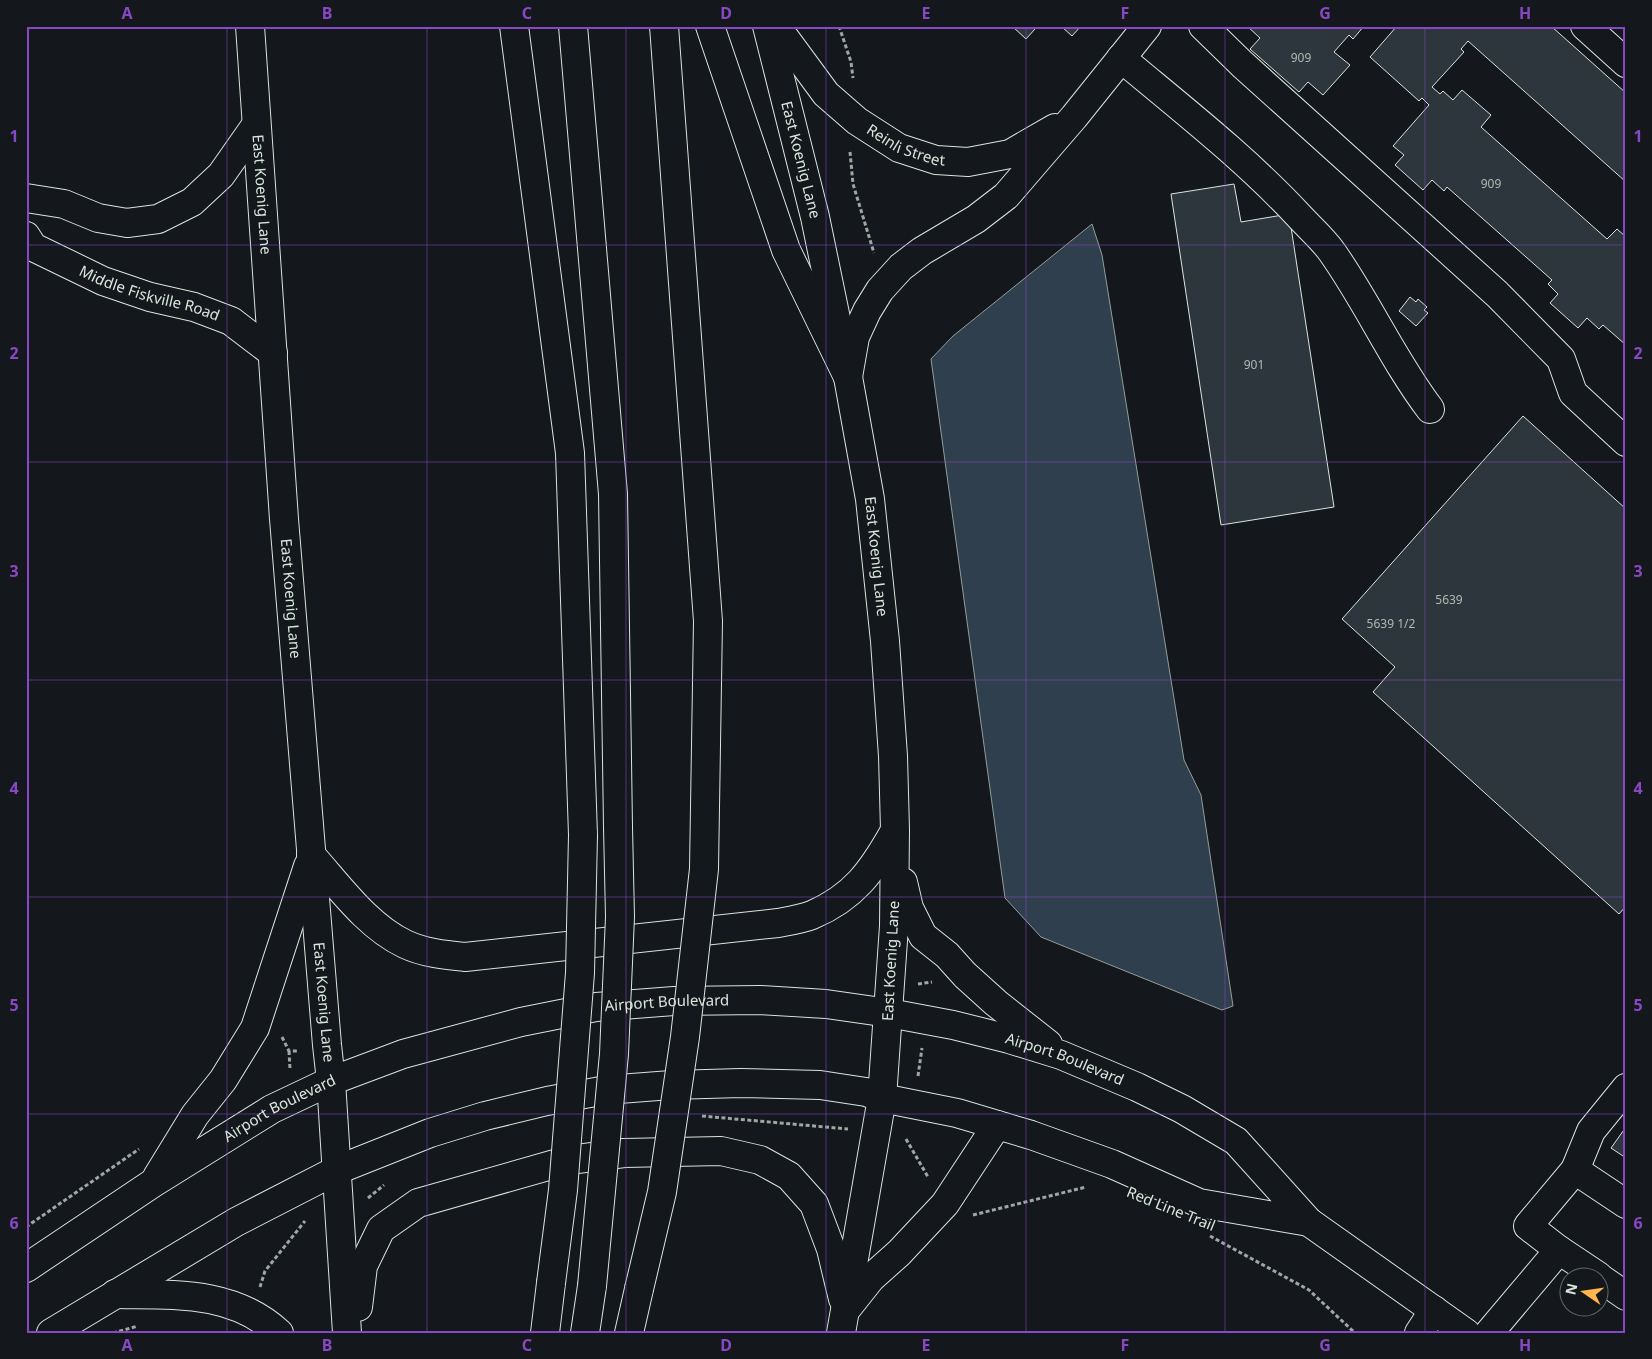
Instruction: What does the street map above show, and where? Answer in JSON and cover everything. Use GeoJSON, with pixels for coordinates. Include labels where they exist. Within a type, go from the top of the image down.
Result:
{"type":"FeatureCollection","features":[{"type":"Feature","properties":{"kind":"main road","name":"East Koenig Lane"},"geometry":{"type":"LineString","coordinates":[[250,26],[285,529],[327,1045],[332,1081],[347,1333]]}},
{"type":"Feature","properties":{"kind":"main road"},"geometry":{"type":"LineString","coordinates":[[514,26],[570,452],[583,835],[580,973],[563,1190],[545,1333]]}},
{"type":"Feature","properties":{"kind":"main road"},"geometry":{"type":"LineString","coordinates":[[573,26],[614,494],[620,917],[614,1054],[592,1286],[585,1333]]}},
{"type":"Feature","properties":{"kind":"main road"},"geometry":{"type":"LineString","coordinates":[[629,1333],[662,1192],[685,1037],[704,869],[708,621],[664,26]]}},
{"type":"Feature","properties":{"kind":"main road"},"geometry":{"type":"LineString","coordinates":[[710,26],[786,250],[848,377]]}},
{"type":"Feature","properties":{"kind":"main road","name":"East Koenig Lane"},"geometry":{"type":"LineString","coordinates":[[767,26],[815,217],[848,377],[870,499],[885,641],[893,756],[895,830],[894,926],[882,1098],[843,1321]]}},
{"type":"Feature","properties":{"kind":"main road","name":"Reinli Street"},"geometry":{"type":"LineString","coordinates":[[776,26],[826,94],[854,118],[899,148],[926,157],[936,160],[968,162],[1010,154],[1074,117]]}},
{"type":"Feature","properties":{"kind":"main road","name":"Reinli Street"},"geometry":{"type":"LineString","coordinates":[[848,377],[855,337],[867,311],[880,290],[901,267],[922,251],[976,219],[1006,196],[1074,117],[1147,26]]}},
{"type":"Feature","properties":{"kind":"main road"},"geometry":{"type":"LineString","coordinates":[[1585,26],[1626,63]]}},
{"type":"Feature","properties":{"kind":"main road"},"geometry":{"type":"LineString","coordinates":[[1214,30],[1497,294],[1561,359],[1573,393],[1626,442]]}},
{"type":"Feature","properties":{"kind":"main road"},"geometry":{"type":"LineString","coordinates":[[1121,58],[1230,149],[1281,196],[1331,252],[1386,337],[1413,387],[1430,409]]}},
{"type":"Feature","properties":{"kind":"main road"},"geometry":{"type":"LineString","coordinates":[[26,198],[64,204],[98,218],[127,223],[158,219],[192,202],[206,189],[226,169],[256,126]]}},
{"type":"Feature","properties":{"kind":"main road","name":"Middle Fiskville Road"},"geometry":{"type":"LineString","coordinates":[[26,236],[33,247],[104,281],[150,297],[194,307],[231,321],[272,353]]}},
{"type":"Feature","properties":{"kind":"main road"},"geometry":{"type":"LineString","coordinates":[[311,855],[359,909],[382,930],[406,944],[433,953],[465,957],[778,924],[811,915],[834,904],[859,884],[875,865],[895,830]]}},
{"type":"Feature","properties":{"kind":"main road"},"geometry":{"type":"LineString","coordinates":[[895,830],[908,908],[922,936],[947,955],[965,975],[996,1003],[1061,1055]]}},
{"type":"Feature","properties":{"kind":"main road"},"geometry":{"type":"LineString","coordinates":[[153,1183],[195,1115],[223,1080],[255,1028],[311,855]]}},
{"type":"Feature","properties":{"kind":"main road","name":"Airport Boulevard"},"geometry":{"type":"LineString","coordinates":[[26,1268],[153,1183],[272,1109],[332,1081],[403,1054],[520,1022],[596,1007],[674,1001],[760,1000],[826,1004],[953,1025],[1009,1038],[1061,1055],[1137,1087],[1182,1109],[1236,1141],[1309,1222],[1466,1333]]}},
{"type":"Feature","properties":{"kind":"main road","name":"Airport Boulevard"},"geometry":{"type":"LineString","coordinates":[[51,1333],[236,1222],[337,1170],[430,1133],[485,1116],[547,1101],[606,1090],[741,1083],[820,1085],[866,1092],[882,1098],[957,1113],[1031,1135],[1112,1164],[1200,1202],[1309,1222]]}},
{"type":"Feature","properties":{"kind":"main road"},"geometry":{"type":"LineString","coordinates":[[1583,1266],[1528,1226],[1575,1170],[1591,1131],[1626,1088]]}},
{"type":"Feature","properties":{"kind":"main road"},"geometry":{"type":"LineString","coordinates":[[843,1321],[871,1278],[899,1253],[945,1204],[997,1125]]}},
{"type":"Feature","properties":{"kind":"main road"},"geometry":{"type":"LineString","coordinates":[[356,1333],[363,1266],[382,1228],[418,1203],[569,1160],[624,1153],[721,1151],[760,1160],[789,1176],[814,1204],[831,1249],[843,1321]]}},
{"type":"Feature","properties":{"kind":"main road"},"geometry":{"type":"LineString","coordinates":[[1575,1170],[1626,1204]]}},
{"type":"Feature","properties":{"kind":"main road"},"geometry":{"type":"LineString","coordinates":[[1489,1333],[1560,1250]]}},
{"type":"Feature","properties":{"kind":"main road"},"geometry":{"type":"LineString","coordinates":[[1610,1285],[1626,1296]]}},
{"type":"Feature","properties":{"kind":"main road"},"geometry":{"type":"LineString","coordinates":[[115,1294],[188,1295],[219,1301],[251,1312],[279,1333]]}},
{"type":"Feature","properties":{"kind":"main road"},"geometry":{"type":"LineString","coordinates":[[1419,1333],[1434,1310]]}},
{"type":"Feature","properties":{"kind":"path"},"geometry":{"type":"LineString","coordinates":[[839,26],[852,62],[854,81]]}},
{"type":"Feature","properties":{"kind":"path"},"geometry":{"type":"LineString","coordinates":[[850,146],[853,184],[876,260]]}},
{"type":"Feature","properties":{"kind":"path"},"geometry":{"type":"LineString","coordinates":[[278,1034],[282,1037],[289,1051],[290,1077]]}},
{"type":"Feature","properties":{"kind":"path"},"geometry":{"type":"LineString","coordinates":[[917,1084],[923,1039]]}},
{"type":"Feature","properties":{"kind":"path"},"geometry":{"type":"LineString","coordinates":[[289,1051],[299,1052]]}},
{"type":"Feature","properties":{"kind":"path"},"geometry":{"type":"LineString","coordinates":[[898,1136],[906,1139],[930,1181]]}},
{"type":"Feature","properties":{"kind":"path"},"geometry":{"type":"LineString","coordinates":[[26,1227],[143,1146]]}},
{"type":"Feature","properties":{"kind":"path"},"geometry":{"type":"LineString","coordinates":[[964,1218],[1087,1186]]}},
{"type":"Feature","properties":{"kind":"path"},"geometry":{"type":"LineString","coordinates":[[259,1288],[265,1271],[309,1216]]}},
{"type":"Feature","properties":{"kind":"path","name":"Red Line Trail"},"geometry":{"type":"LineString","coordinates":[[1202,1233],[1309,1290],[1355,1333]]}},
{"type":"Feature","properties":{"kind":"water"},"geometry":{"type":"Polygon","coordinates":[[[1092,224],[1102,255],[1184,760],[1201,795],[1233,1006],[1222,1010],[1041,937],[1005,898],[931,359],[953,336],[1092,224]]]}},
{"type":"Feature","properties":{"kind":"building"},"geometry":{"type":"Polygon","coordinates":[[[1012,26],[1032,26],[1035,29],[1026,39],[1012,26]]]}},
{"type":"Feature","properties":{"kind":"building"},"geometry":{"type":"Polygon","coordinates":[[[1061,26],[1081,26],[1072,36],[1061,26]]]}},
{"type":"Feature","properties":{"kind":"building"},"geometry":{"type":"Polygon","coordinates":[[[1247,26],[1364,26],[1353,39],[1349,35],[1334,52],[1350,65],[1323,95],[1308,82],[1299,92],[1250,49],[1260,38],[1247,26]]]}},
{"type":"Feature","properties":{"kind":"building"},"geometry":{"type":"Polygon","coordinates":[[[1397,26],[1551,26],[1626,93],[1626,182],[1468,41],[1461,49],[1464,52],[1432,87],[1440,94],[1443,91],[1453,100],[1462,90],[1491,115],[1481,127],[1607,239],[1617,229],[1626,237],[1626,345],[1603,325],[1599,329],[1587,318],[1578,328],[1550,303],[1558,294],[1548,284],[1552,280],[1447,187],[1444,191],[1432,180],[1423,190],[1395,165],[1404,155],[1393,146],[1429,105],[1422,98],[1419,101],[1370,57],[1397,26]]]}},
{"type":"Feature","properties":{"kind":"building"},"geometry":{"type":"Polygon","coordinates":[[[1234,184],[1241,222],[1289,214],[1334,507],[1221,525],[1171,194],[1234,184]]]}},
{"type":"Feature","properties":{"kind":"building"},"geometry":{"type":"Polygon","coordinates":[[[1410,297],[1416,302],[1418,299],[1427,307],[1424,310],[1428,313],[1416,326],[1399,311],[1410,297]]]}},
{"type":"Feature","properties":{"kind":"building"},"geometry":{"type":"Polygon","coordinates":[[[1523,416],[1626,509],[1626,906],[1619,914],[1373,692],[1395,667],[1342,619],[1523,416]]]}},
{"type":"Feature","properties":{"kind":"building"},"geometry":{"type":"Polygon","coordinates":[[[1626,1127],[1626,1158],[1611,1148],[1626,1127]]]}}]}
